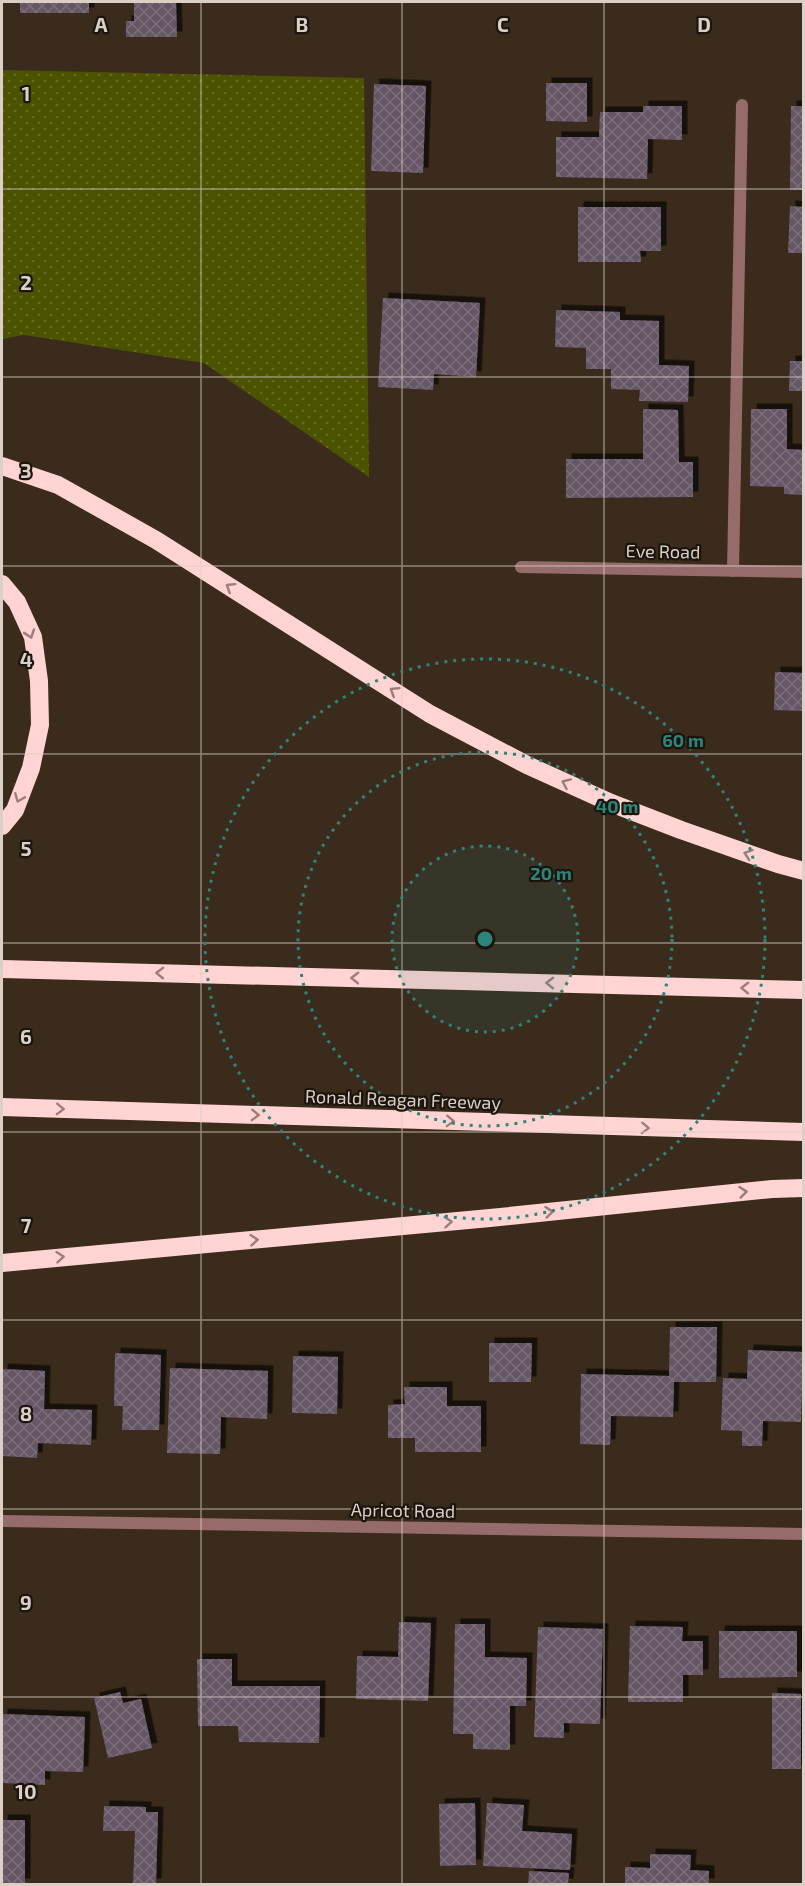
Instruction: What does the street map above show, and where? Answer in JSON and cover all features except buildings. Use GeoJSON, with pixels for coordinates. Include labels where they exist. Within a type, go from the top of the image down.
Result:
{"type":"FeatureCollection","features":[{"type":"Feature","properties":{"kind":"highway"},"geometry":{"type":"LineString","coordinates":[[2,466],[58,485],[156,540],[430,714],[527,765],[611,803],[681,830],[804,871]]}},
{"type":"Feature","properties":{"kind":"highway"},"geometry":{"type":"LineString","coordinates":[[2,584],[17,602],[33,637],[39,681],[40,725],[31,768],[15,810],[2,826]]}},
{"type":"Feature","properties":{"kind":"highway"},"geometry":{"type":"LineString","coordinates":[[2,969],[804,990]]}},
{"type":"Feature","properties":{"kind":"highway","name":"Ronald Reagan Freeway"},"geometry":{"type":"LineString","coordinates":[[2,1107],[804,1132]]}},
{"type":"Feature","properties":{"kind":"highway"},"geometry":{"type":"LineString","coordinates":[[2,1263],[804,1188]]}},
{"type":"Feature","properties":{"kind":"street"},"geometry":{"type":"LineString","coordinates":[[733,571],[742,105]]}},
{"type":"Feature","properties":{"kind":"street","name":"Eve Road"},"geometry":{"type":"LineString","coordinates":[[521,567],[804,572]]}},
{"type":"Feature","properties":{"kind":"street","name":"Apricot Road"},"geometry":{"type":"LineString","coordinates":[[2,1521],[804,1534]]}},
{"type":"Feature","properties":{"kind":"green space"},"geometry":{"type":"Polygon","coordinates":[[[2,70],[364,78],[369,477],[204,363],[24,335],[2,339],[2,70]]]}}]}
